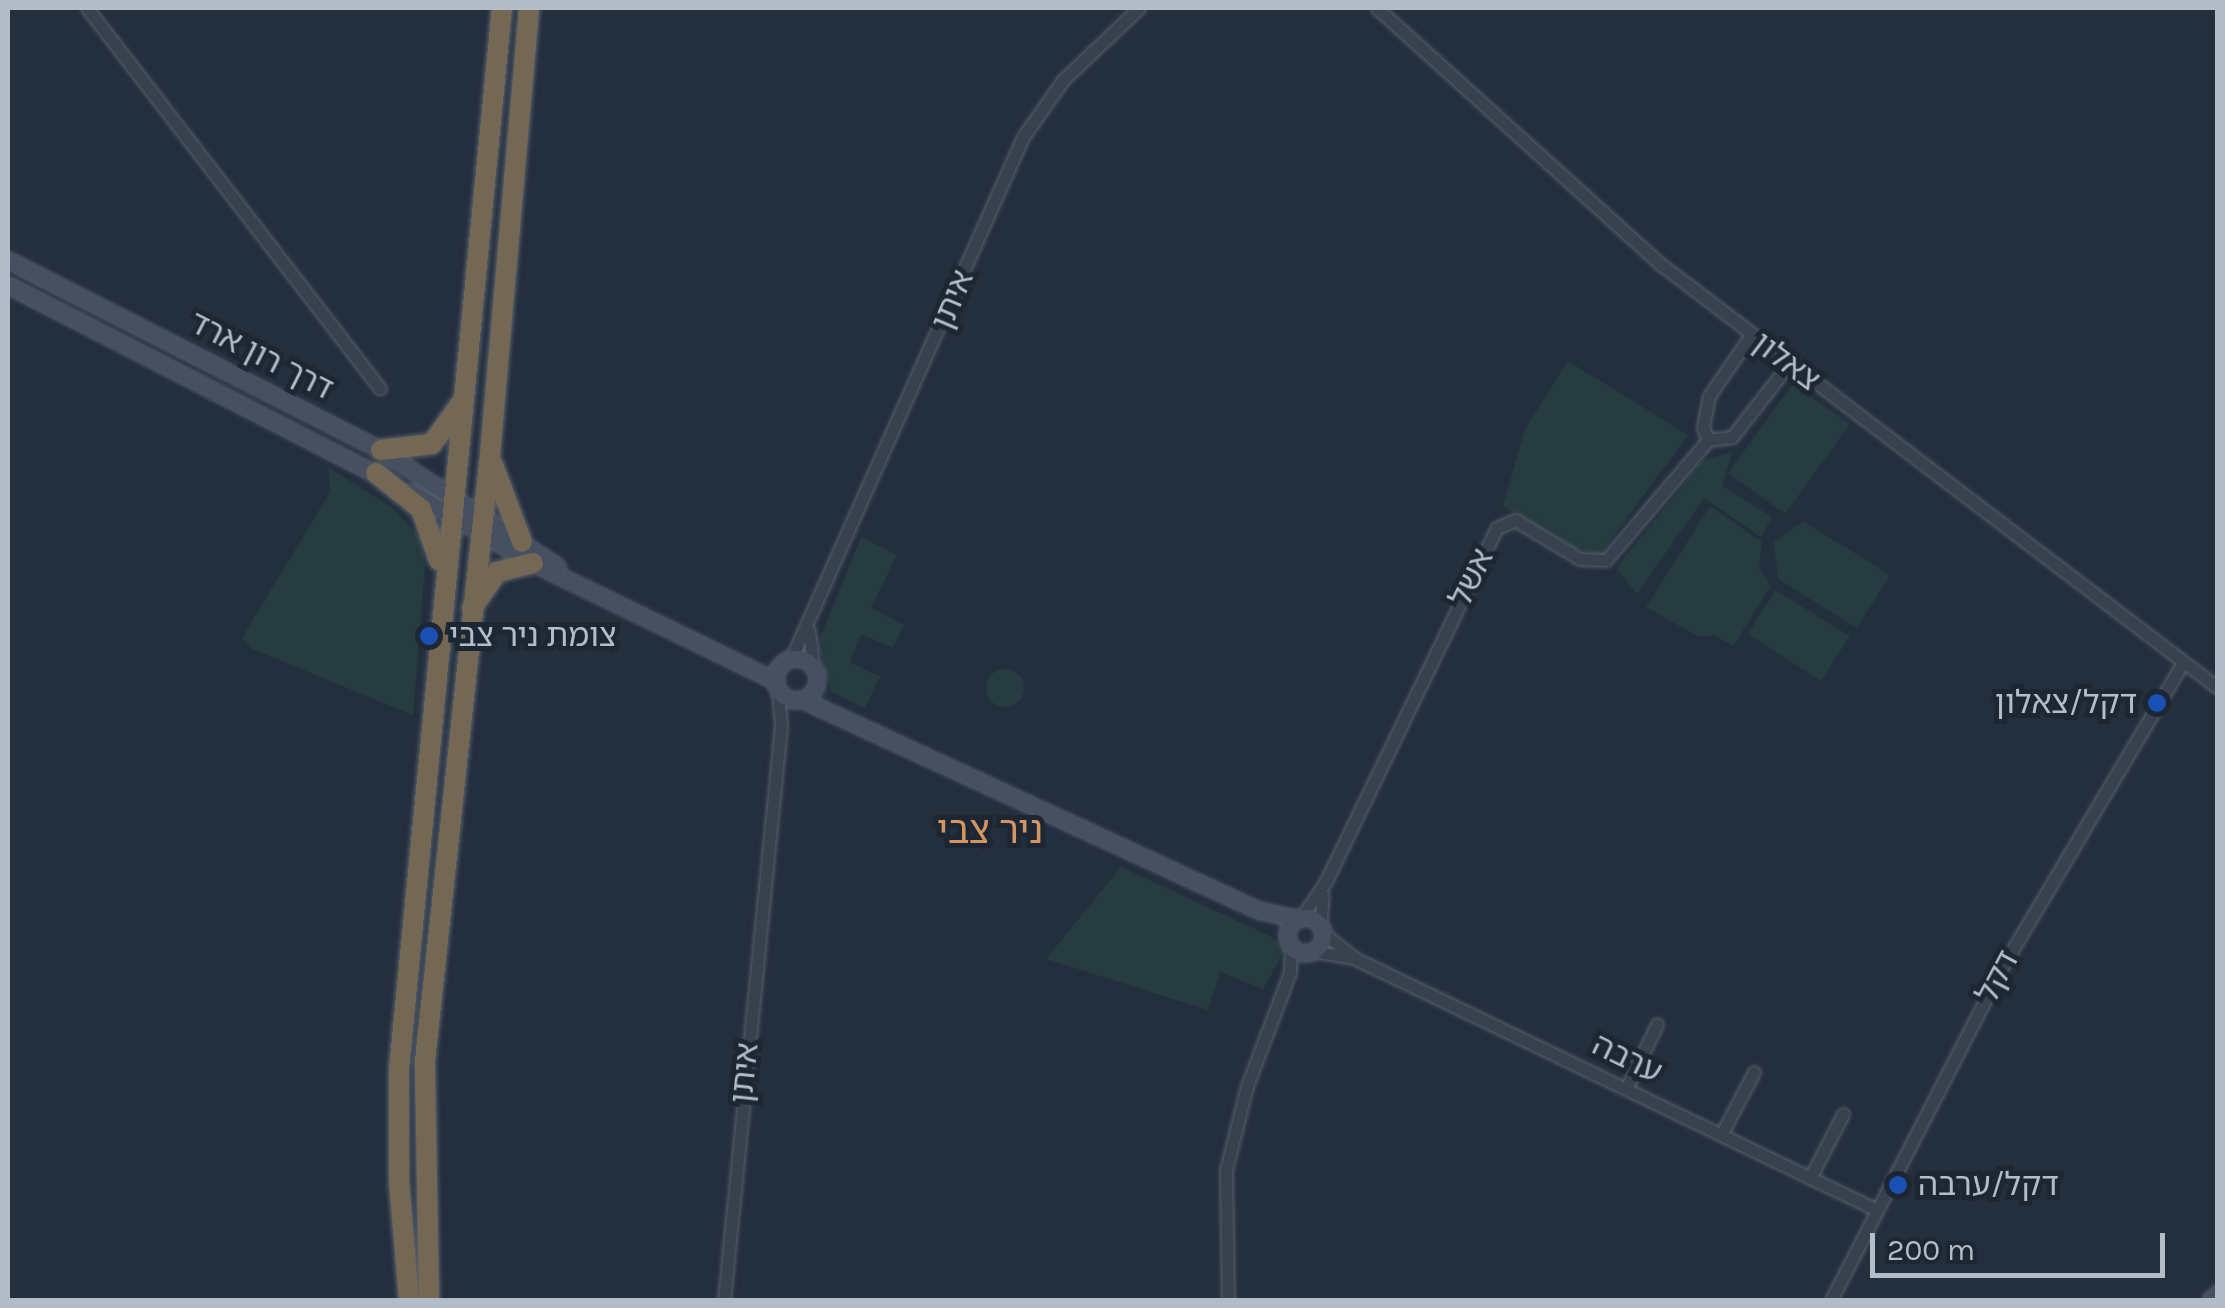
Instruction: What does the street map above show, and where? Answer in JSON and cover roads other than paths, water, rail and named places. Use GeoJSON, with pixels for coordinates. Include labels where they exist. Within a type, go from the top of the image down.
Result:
{"type":"FeatureCollection","features":[{"type":"Feature","properties":{"kind":"highway"},"geometry":{"type":"LineString","coordinates":[[408,1300],[399,1069],[444,590],[468,392],[502,8]]}},
{"type":"Feature","properties":{"kind":"highway"},"geometry":{"type":"LineString","coordinates":[[429,1300],[422,1106],[490,455],[529,8]]}},
{"type":"Feature","properties":{"kind":"highway"},"geometry":{"type":"LineString","coordinates":[[381,450],[432,444],[468,392]]}},
{"type":"Feature","properties":{"kind":"highway"},"geometry":{"type":"LineString","coordinates":[[490,455],[505,511],[522,542]]}},
{"type":"Feature","properties":{"kind":"highway"},"geometry":{"type":"LineString","coordinates":[[376,473],[421,509],[436,536],[444,590]]}},
{"type":"Feature","properties":{"kind":"highway"},"geometry":{"type":"LineString","coordinates":[[471,609],[497,572],[533,563]]}},
{"type":"Feature","properties":{"kind":"street"},"geometry":{"type":"LineString","coordinates":[[87,8],[380,388]]}},
{"type":"Feature","properties":{"kind":"street","name":"איתן"},"geometry":{"type":"LineString","coordinates":[[788,660],[810,622],[1023,136],[1063,80],[1139,8]]}},
{"type":"Feature","properties":{"kind":"street","name":"צאלון"},"geometry":{"type":"LineString","coordinates":[[1377,8],[1637,244],[1751,335],[2218,688]]}},
{"type":"Feature","properties":{"kind":"street","name":"דרך רון ארד"},"geometry":{"type":"LineString","coordinates":[[8,260],[381,450],[480,523]]}},
{"type":"Feature","properties":{"kind":"street","name":"דרך רון ארד"},"geometry":{"type":"LineString","coordinates":[[8,285],[376,473],[453,505]]}},
{"type":"Feature","properties":{"kind":"street"},"geometry":{"type":"LineString","coordinates":[[1708,440],[1703,427],[1708,396],[1751,335]]}},
{"type":"Feature","properties":{"kind":"street","name":"אשל"},"geometry":{"type":"LineString","coordinates":[[1300,918],[1326,881],[1497,528],[1514,520],[1580,559],[1606,560],[1708,440],[1732,437],[1789,364]]}},
{"type":"Feature","properties":{"kind":"street"},"geometry":{"type":"LineString","coordinates":[[480,523],[522,542],[598,592]]}},
{"type":"Feature","properties":{"kind":"street"},"geometry":{"type":"LineString","coordinates":[[480,523],[533,563],[742,659],[800,699],[846,716],[1258,910],[1300,918],[1321,929],[1310,952],[1287,981],[1247,1086],[1226,1170],[1228,1300]]}},
{"type":"Feature","properties":{"kind":"street","name":"איתן"},"geometry":{"type":"LineString","coordinates":[[810,622],[815,673]]}},
{"type":"Feature","properties":{"kind":"street"},"geometry":{"type":"LineString","coordinates":[[742,659],[788,660],[815,673],[846,716]]}},
{"type":"Feature","properties":{"kind":"street"},"geometry":{"type":"LineString","coordinates":[[777,686],[788,660]]}},
{"type":"Feature","properties":{"kind":"street","name":"דקל"},"geometry":{"type":"LineString","coordinates":[[1832,1300],[1874,1209],[2032,913],[2183,663]]}},
{"type":"Feature","properties":{"kind":"street"},"geometry":{"type":"LineString","coordinates":[[800,699],[815,673]]}},
{"type":"Feature","properties":{"kind":"street","name":"איתן"},"geometry":{"type":"LineString","coordinates":[[724,1300],[781,726],[777,686]]}},
{"type":"Feature","properties":{"kind":"street","name":"איתן"},"geometry":{"type":"LineString","coordinates":[[781,726],[800,699]]}},
{"type":"Feature","properties":{"kind":"street","name":"אשל"},"geometry":{"type":"LineString","coordinates":[[1321,929],[1326,881]]}},
{"type":"Feature","properties":{"kind":"street"},"geometry":{"type":"LineString","coordinates":[[1258,910],[1289,942],[1310,952]]}},
{"type":"Feature","properties":{"kind":"street"},"geometry":{"type":"LineString","coordinates":[[1287,981],[1289,942],[1300,918]]}},
{"type":"Feature","properties":{"kind":"street","name":"ערבה"},"geometry":{"type":"LineString","coordinates":[[1321,929],[1356,959],[1874,1209]]}},
{"type":"Feature","properties":{"kind":"street","name":"ערבה"},"geometry":{"type":"LineString","coordinates":[[1310,952],[1356,959]]}},
{"type":"Feature","properties":{"kind":"street"},"geometry":{"type":"LineString","coordinates":[[1626,1090],[1657,1024]]}},
{"type":"Feature","properties":{"kind":"street"},"geometry":{"type":"LineString","coordinates":[[1720,1135],[1754,1072]]}},
{"type":"Feature","properties":{"kind":"street"},"geometry":{"type":"LineString","coordinates":[[1810,1178],[1843,1114]]}},
{"type":"Feature","properties":{"kind":"street"},"geometry":{"type":"LineString","coordinates":[[2210,1300],[2218,1293]]}},
{"type":"Feature","properties":{"kind":"place","name":"צומת ניר צבי"},"geometry":{"type":"Point","coordinates":[429,636]}},
{"type":"Feature","properties":{"kind":"place","name":"דקל/צאלון"},"geometry":{"type":"Point","coordinates":[2157,703]}},
{"type":"Feature","properties":{"kind":"place","name":"דקל/ערבה"},"geometry":{"type":"Point","coordinates":[1898,1185]}},
{"type":"Feature","properties":{"kind":"district","name":"ניר צבי"},"geometry":{"type":"Point","coordinates":[990,831]}}]}
